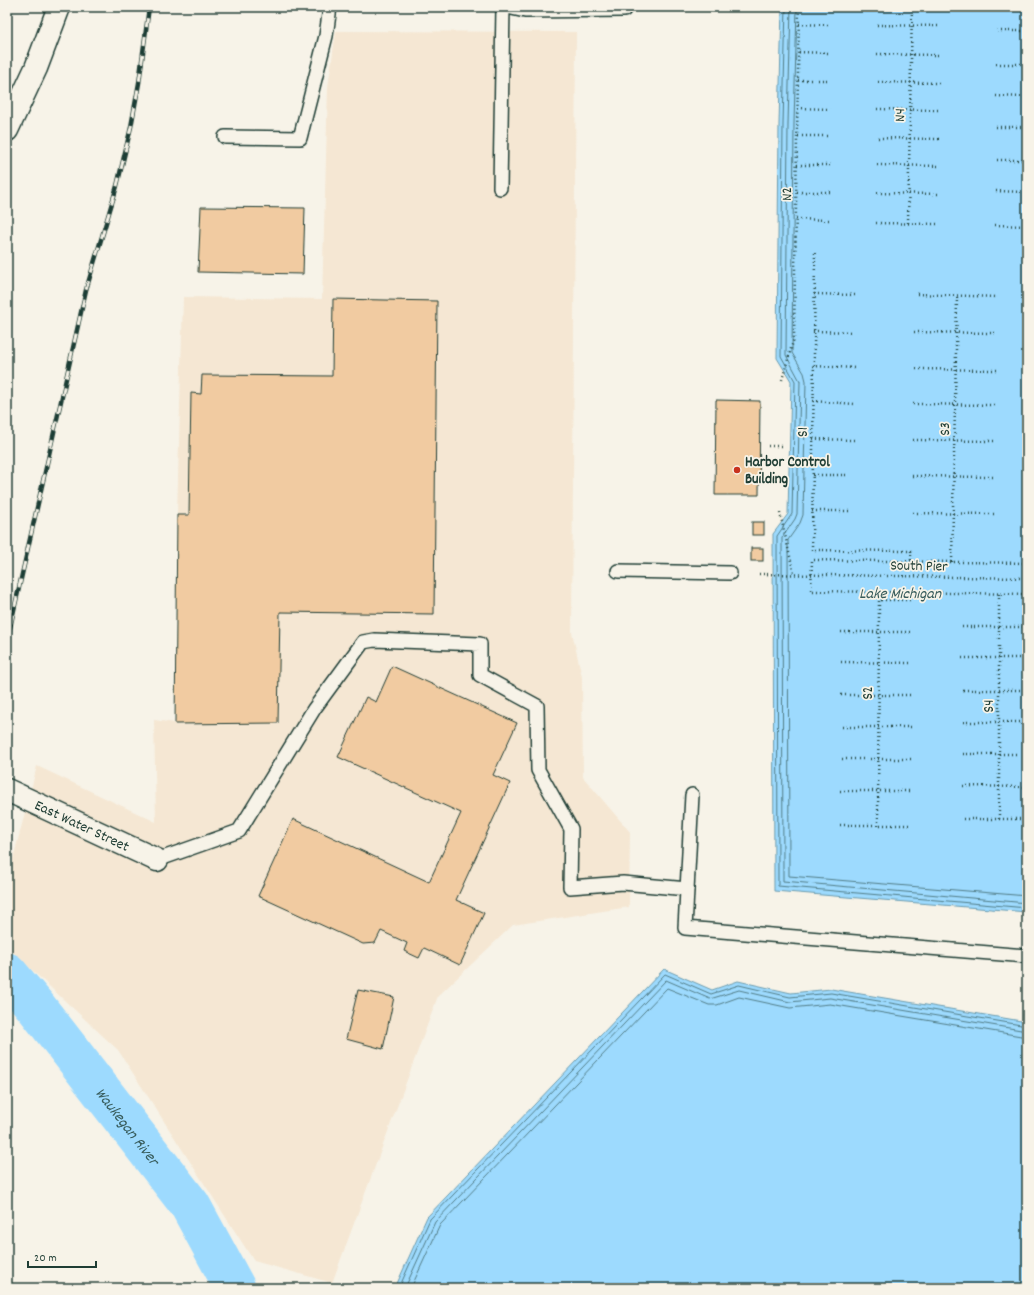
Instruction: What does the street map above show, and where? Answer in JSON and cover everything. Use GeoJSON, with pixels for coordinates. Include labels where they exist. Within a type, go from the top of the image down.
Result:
{"type":"FeatureCollection","features":[{"type":"Feature","properties":{"kind":"street"},"geometry":{"type":"LineString","coordinates":[[7,130],[36,68],[59,7]]}},
{"type":"Feature","properties":{"kind":"street","name":"East Water Street"},"geometry":{"type":"LineString","coordinates":[[7,790],[157,860]]}},
{"type":"Feature","properties":{"kind":"lane"},"geometry":{"type":"LineString","coordinates":[[226,137],[300,138],[326,36],[330,7]]}},
{"type":"Feature","properties":{"kind":"lane"},"geometry":{"type":"LineString","coordinates":[[500,188],[503,7]]}},
{"type":"Feature","properties":{"kind":"lane"},"geometry":{"type":"LineString","coordinates":[[507,7],[525,11],[624,10],[616,7]]}},
{"type":"Feature","properties":{"kind":"lane"},"geometry":{"type":"LineString","coordinates":[[618,571],[730,573]]}},
{"type":"Feature","properties":{"kind":"lane"},"geometry":{"type":"LineString","coordinates":[[157,860],[239,831],[314,709],[363,642],[374,640],[480,644],[480,675],[537,706],[538,770],[571,829],[570,887],[622,883],[687,889]]}},
{"type":"Feature","properties":{"kind":"lane"},"geometry":{"type":"LineString","coordinates":[[692,795],[685,928],[1027,956]]}},
{"type":"Feature","properties":{"kind":"path","name":"N2"},"geometry":{"type":"LineString","coordinates":[[782,380],[794,338],[799,7]]}},
{"type":"Feature","properties":{"kind":"path","name":"N4"},"geometry":{"type":"LineString","coordinates":[[908,223],[912,7]]}},
{"type":"Feature","properties":{"kind":"path"},"geometry":{"type":"LineString","coordinates":[[799,24],[830,25]]}},
{"type":"Feature","properties":{"kind":"path"},"geometry":{"type":"LineString","coordinates":[[877,25],[939,26]]}},
{"type":"Feature","properties":{"kind":"path"},"geometry":{"type":"LineString","coordinates":[[997,31],[1027,31]]}},
{"type":"Feature","properties":{"kind":"path"},"geometry":{"type":"LineString","coordinates":[[799,52],[830,53]]}},
{"type":"Feature","properties":{"kind":"path"},"geometry":{"type":"LineString","coordinates":[[878,54],[939,55]]}},
{"type":"Feature","properties":{"kind":"path"},"geometry":{"type":"LineString","coordinates":[[996,64],[1027,64]]}},
{"type":"Feature","properties":{"kind":"path"},"geometry":{"type":"LineString","coordinates":[[798,80],[830,80]]}},
{"type":"Feature","properties":{"kind":"path"},"geometry":{"type":"LineString","coordinates":[[878,82],[940,83]]}},
{"type":"Feature","properties":{"kind":"path"},"geometry":{"type":"LineString","coordinates":[[996,96],[1027,97]]}},
{"type":"Feature","properties":{"kind":"path"},"geometry":{"type":"LineString","coordinates":[[798,108],[830,109]]}},
{"type":"Feature","properties":{"kind":"path"},"geometry":{"type":"LineString","coordinates":[[878,109],[910,111],[939,110]]}},
{"type":"Feature","properties":{"kind":"path"},"geometry":{"type":"LineString","coordinates":[[996,127],[1027,127]]}},
{"type":"Feature","properties":{"kind":"path"},"geometry":{"type":"LineString","coordinates":[[798,136],[829,136]]}},
{"type":"Feature","properties":{"kind":"path"},"geometry":{"type":"LineString","coordinates":[[878,138],[940,139]]}},
{"type":"Feature","properties":{"kind":"path"},"geometry":{"type":"LineString","coordinates":[[997,160],[1027,160]]}},
{"type":"Feature","properties":{"kind":"path"},"geometry":{"type":"LineString","coordinates":[[797,165],[830,165]]}},
{"type":"Feature","properties":{"kind":"path"},"geometry":{"type":"LineString","coordinates":[[877,165],[939,166]]}},
{"type":"Feature","properties":{"kind":"path"},"geometry":{"type":"LineString","coordinates":[[996,191],[1027,192]]}},
{"type":"Feature","properties":{"kind":"path"},"geometry":{"type":"LineString","coordinates":[[797,192],[830,192]]}},
{"type":"Feature","properties":{"kind":"path"},"geometry":{"type":"LineString","coordinates":[[878,193],[939,194]]}},
{"type":"Feature","properties":{"kind":"path"},"geometry":{"type":"LineString","coordinates":[[796,220],[830,220]]}},
{"type":"Feature","properties":{"kind":"path"},"geometry":{"type":"LineString","coordinates":[[876,223],[938,224]]}},
{"type":"Feature","properties":{"kind":"path"},"geometry":{"type":"LineString","coordinates":[[995,225],[1027,226]]}},
{"type":"Feature","properties":{"kind":"path","name":"S1"},"geometry":{"type":"LineString","coordinates":[[815,253],[813,331],[812,550],[911,551],[911,561]]}},
{"type":"Feature","properties":{"kind":"path"},"geometry":{"type":"LineString","coordinates":[[814,294],[856,295]]}},
{"type":"Feature","properties":{"kind":"path"},"geometry":{"type":"LineString","coordinates":[[917,294],[997,296]]}},
{"type":"Feature","properties":{"kind":"path","name":"S3"},"geometry":{"type":"LineString","coordinates":[[952,562],[957,296]]}},
{"type":"Feature","properties":{"kind":"path"},"geometry":{"type":"LineString","coordinates":[[813,331],[855,332]]}},
{"type":"Feature","properties":{"kind":"path"},"geometry":{"type":"LineString","coordinates":[[914,332],[996,333]]}},
{"type":"Feature","properties":{"kind":"path"},"geometry":{"type":"LineString","coordinates":[[813,366],[856,368]]}},
{"type":"Feature","properties":{"kind":"path"},"geometry":{"type":"LineString","coordinates":[[916,369],[998,370]]}},
{"type":"Feature","properties":{"kind":"path"},"geometry":{"type":"LineString","coordinates":[[813,401],[855,404]]}},
{"type":"Feature","properties":{"kind":"path"},"geometry":{"type":"LineString","coordinates":[[913,404],[995,405]]}},
{"type":"Feature","properties":{"kind":"path"},"geometry":{"type":"LineString","coordinates":[[812,439],[854,440]]}},
{"type":"Feature","properties":{"kind":"path"},"geometry":{"type":"LineString","coordinates":[[913,440],[995,441]]}},
{"type":"Feature","properties":{"kind":"path"},"geometry":{"type":"LineString","coordinates":[[768,446],[781,446]]}},
{"type":"Feature","properties":{"kind":"path"},"geometry":{"type":"LineString","coordinates":[[812,475],[853,475]]}},
{"type":"Feature","properties":{"kind":"path"},"geometry":{"type":"LineString","coordinates":[[912,476],[994,477]]}},
{"type":"Feature","properties":{"kind":"path"},"geometry":{"type":"LineString","coordinates":[[812,511],[850,511]]}},
{"type":"Feature","properties":{"kind":"path"},"geometry":{"type":"LineString","coordinates":[[780,513],[794,574]]}},
{"type":"Feature","properties":{"kind":"path"},"geometry":{"type":"LineString","coordinates":[[913,513],[994,514]]}},
{"type":"Feature","properties":{"kind":"path"},"geometry":{"type":"LineString","coordinates":[[1027,562],[812,560],[811,574],[811,591],[1027,594]]}},
{"type":"Feature","properties":{"kind":"path","name":"South Pier"},"geometry":{"type":"LineString","coordinates":[[759,574],[1027,578]]}},
{"type":"Feature","properties":{"kind":"path","name":"S2"},"geometry":{"type":"LineString","coordinates":[[878,826],[879,600],[910,600],[910,592]]}},
{"type":"Feature","properties":{"kind":"path","name":"S4"},"geometry":{"type":"LineString","coordinates":[[999,593],[999,819]]}},
{"type":"Feature","properties":{"kind":"path"},"geometry":{"type":"LineString","coordinates":[[962,627],[1027,627]]}},
{"type":"Feature","properties":{"kind":"path"},"geometry":{"type":"LineString","coordinates":[[841,632],[912,632]]}},
{"type":"Feature","properties":{"kind":"path"},"geometry":{"type":"LineString","coordinates":[[962,658],[1027,658]]}},
{"type":"Feature","properties":{"kind":"path"},"geometry":{"type":"LineString","coordinates":[[841,662],[912,663]]}},
{"type":"Feature","properties":{"kind":"path"},"geometry":{"type":"LineString","coordinates":[[963,690],[1027,690]]}},
{"type":"Feature","properties":{"kind":"path"},"geometry":{"type":"LineString","coordinates":[[841,695],[912,695]]}},
{"type":"Feature","properties":{"kind":"path"},"geometry":{"type":"LineString","coordinates":[[963,722],[1027,722]]}},
{"type":"Feature","properties":{"kind":"path"},"geometry":{"type":"LineString","coordinates":[[842,727],[913,727]]}},
{"type":"Feature","properties":{"kind":"path"},"geometry":{"type":"LineString","coordinates":[[963,754],[1027,754]]}},
{"type":"Feature","properties":{"kind":"path"},"geometry":{"type":"LineString","coordinates":[[842,759],[913,759]]}},
{"type":"Feature","properties":{"kind":"path"},"geometry":{"type":"LineString","coordinates":[[963,786],[1027,787]]}},
{"type":"Feature","properties":{"kind":"path"},"geometry":{"type":"LineString","coordinates":[[840,790],[912,791]]}},
{"type":"Feature","properties":{"kind":"path"},"geometry":{"type":"LineString","coordinates":[[963,819],[1027,819]]}},
{"type":"Feature","properties":{"kind":"path"},"geometry":{"type":"LineString","coordinates":[[840,825],[912,825]]}},
{"type":"Feature","properties":{"kind":"shaded area"},"geometry":{"type":"Polygon","coordinates":[[[336,31],[576,32],[572,632],[582,677],[583,777],[630,832],[629,907],[513,925],[438,996],[332,1283],[254,1261],[118,1050],[7,947],[7,882],[37,766],[156,822],[154,720],[175,723],[177,515],[183,297],[322,299],[328,87],[336,31]]]}},
{"type":"Feature","properties":{"kind":"water","name":"Lake Michigan"},"geometry":{"type":"Polygon","coordinates":[[[782,7],[1027,7],[1027,912],[774,891],[773,534],[788,514],[791,381],[777,358],[779,124],[782,7]]]}},
{"type":"Feature","properties":{"kind":"water"},"geometry":{"type":"Polygon","coordinates":[[[664,969],[712,990],[738,981],[791,993],[831,989],[1027,1022],[1027,1288],[395,1288],[427,1217],[664,969]]]}},
{"type":"Feature","properties":{"kind":"building"},"geometry":{"type":"Polygon","coordinates":[[[201,207],[305,208],[303,274],[198,272],[201,207]]]}},
{"type":"Feature","properties":{"kind":"building"},"geometry":{"type":"Polygon","coordinates":[[[333,299],[437,301],[434,614],[280,612],[278,723],[175,724],[177,515],[189,515],[191,393],[201,394],[202,375],[332,376],[333,299]]]}},
{"type":"Feature","properties":{"kind":"building","name":"Harbor Control Building"},"geometry":{"type":"Polygon","coordinates":[[[716,400],[760,401],[759,495],[715,495],[716,400]]]}},
{"type":"Feature","properties":{"kind":"building"},"geometry":{"type":"Polygon","coordinates":[[[752,522],[764,522],[764,535],[752,535],[752,522]]]}},
{"type":"Feature","properties":{"kind":"building"},"geometry":{"type":"Polygon","coordinates":[[[751,548],[763,548],[763,561],[751,561],[751,548]]]}},
{"type":"Feature","properties":{"kind":"building"},"geometry":{"type":"Polygon","coordinates":[[[392,666],[517,723],[493,775],[510,783],[456,900],[484,913],[460,965],[424,948],[419,958],[404,951],[407,943],[381,931],[375,943],[363,944],[258,896],[293,819],[429,882],[461,813],[338,757],[366,697],[376,702],[392,666]]]}},
{"type":"Feature","properties":{"kind":"building"},"geometry":{"type":"Polygon","coordinates":[[[358,990],[394,997],[383,1049],[346,1039],[358,990]]]}},
{"type":"Feature","properties":{"kind":"waterway","name":"Waukegan River"},"geometry":{"type":"LineString","coordinates":[[7,973],[36,1007],[190,1205],[235,1288]]}},
{"type":"Feature","properties":{"kind":"railway"},"geometry":{"type":"LineString","coordinates":[[7,641],[86,290],[117,186],[131,127],[139,83],[149,7]]}},
{"type":"Feature","properties":{"kind":"place","name":"Harbor Control Building"},"geometry":{"type":"Point","coordinates":[737,470]}}]}
